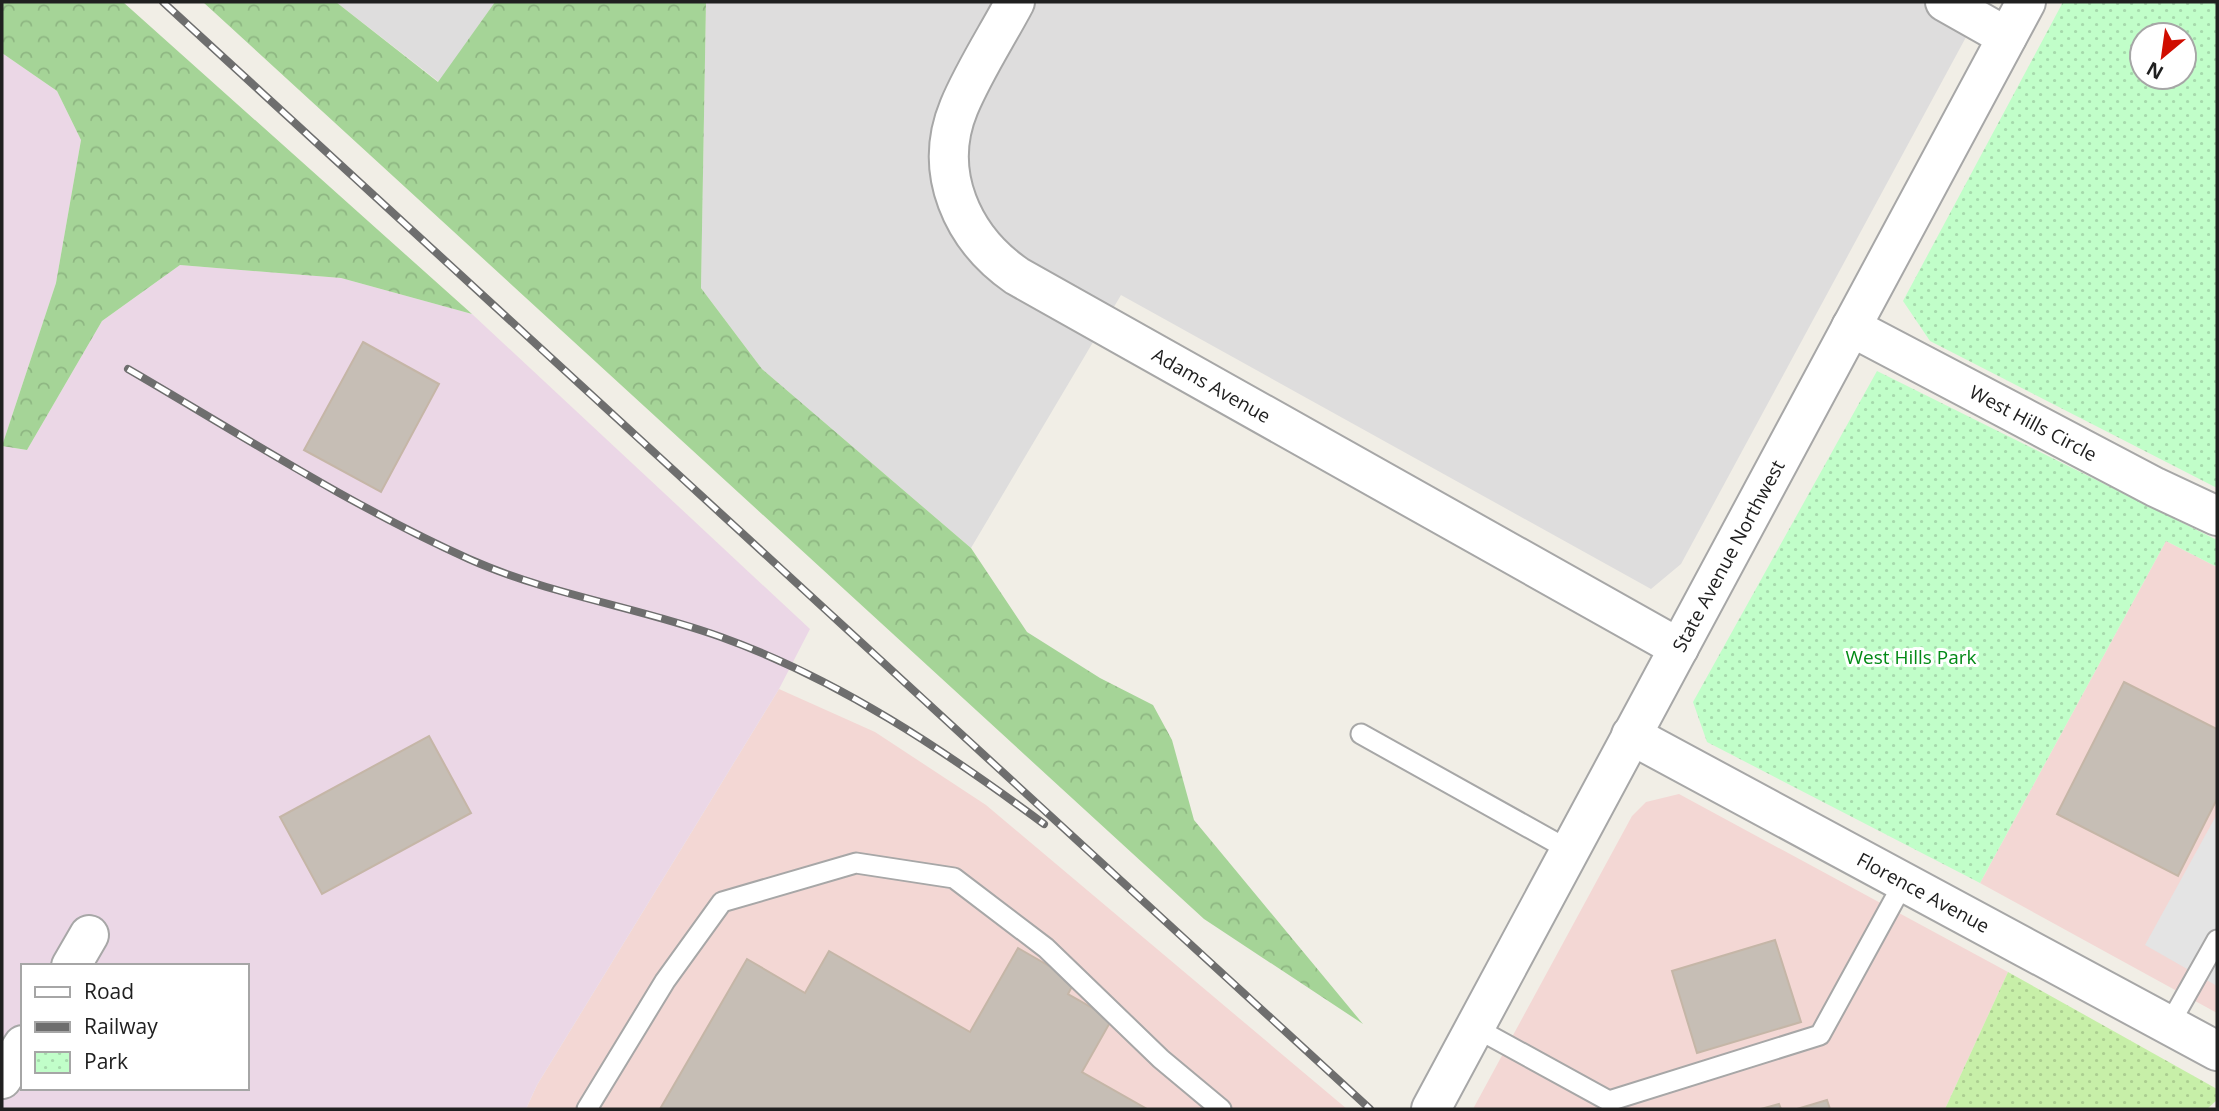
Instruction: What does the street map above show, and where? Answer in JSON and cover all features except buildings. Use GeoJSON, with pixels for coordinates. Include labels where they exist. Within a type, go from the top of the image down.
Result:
{"type":"FeatureCollection","features":[{"type":"Feature","properties":{"kind":"street","name":"Adams Avenue"},"geometry":{"type":"LineString","coordinates":[[1016,2],[959,107],[950,139],[950,176],[959,212],[986,251],[1017,276],[1679,648]]}},
{"type":"Feature","properties":{"kind":"street"},"geometry":{"type":"LineString","coordinates":[[1945,2],[2007,37]]}},
{"type":"Feature","properties":{"kind":"street","name":"State Avenue Northwest"},"geometry":{"type":"LineString","coordinates":[[1431,1109],[2026,2]]}},
{"type":"Feature","properties":{"kind":"street","name":"West Hills Circle"},"geometry":{"type":"LineString","coordinates":[[1851,327],[2155,487],[2217,516]]}},
{"type":"Feature","properties":{"kind":"street","name":"Florence Avenue"},"geometry":{"type":"LineString","coordinates":[[1631,735],[2217,1051]]}},
{"type":"Feature","properties":{"kind":"street"},"geometry":{"type":"LineString","coordinates":[[2,1079],[21,1048]]}},
{"type":"Feature","properties":{"kind":"lane"},"geometry":{"type":"LineString","coordinates":[[1361,734],[1569,850]]}},
{"type":"Feature","properties":{"kind":"lane"},"geometry":{"type":"LineString","coordinates":[[587,1109],[665,981],[722,902],[856,863],[954,878],[1045,948],[1161,1059],[1220,1109]]}},
{"type":"Feature","properties":{"kind":"lane"},"geometry":{"type":"LineString","coordinates":[[1474,1027],[1609,1101],[1820,1035],[1904,882]]}},
{"type":"Feature","properties":{"kind":"lane"},"geometry":{"type":"LineString","coordinates":[[2169,1025],[2217,940]]}},
{"type":"Feature","properties":{"kind":"shaded area"},"geometry":{"type":"Polygon","coordinates":[[[336,2],[495,2],[439,82],[336,2]]]}},
{"type":"Feature","properties":{"kind":"shaded area"},"geometry":{"type":"Polygon","coordinates":[[[706,2],[1985,2],[1681,564],[1651,589],[1121,295],[971,548],[762,369],[701,288],[706,2]]]}},
{"type":"Feature","properties":{"kind":"shaded area"},"geometry":{"type":"Polygon","coordinates":[[[2,53],[57,91],[81,140],[56,283],[2,446],[2,53]]]}},
{"type":"Feature","properties":{"kind":"shaded area"},"geometry":{"type":"Polygon","coordinates":[[[180,265],[341,278],[472,314],[810,629],[779,689],[537,1085],[526,1109],[2,1109],[2,446],[27,450],[102,321],[180,265]]]}},
{"type":"Feature","properties":{"kind":"shaded area"},"geometry":{"type":"Polygon","coordinates":[[[2166,541],[2217,567],[2217,1013],[1980,883],[2166,541]]]}},
{"type":"Feature","properties":{"kind":"shaded area"},"geometry":{"type":"Polygon","coordinates":[[[779,689],[875,732],[986,805],[1347,1109],[526,1109],[537,1085],[779,689]]]}},
{"type":"Feature","properties":{"kind":"shaded area"},"geometry":{"type":"Polygon","coordinates":[[[1679,794],[2008,972],[1945,1109],[1473,1109],[1632,816],[1646,802],[1679,794]]]}},
{"type":"Feature","properties":{"kind":"shaded area"},"geometry":{"type":"Polygon","coordinates":[[[2217,814],[2217,986],[2145,945],[2217,814]]]}},
{"type":"Feature","properties":{"kind":"green space"},"geometry":{"type":"Polygon","coordinates":[[[2,2],[123,2],[472,314],[341,278],[180,265],[102,321],[27,450],[2,446],[56,283],[81,140],[57,91],[2,53],[2,2]]]}},
{"type":"Feature","properties":{"kind":"green space"},"geometry":{"type":"Polygon","coordinates":[[[203,2],[336,2],[438,82],[495,2],[706,2],[701,288],[762,369],[971,548],[1027,632],[1100,678],[1153,705],[1172,740],[1194,820],[1363,1024],[1204,919],[203,2]]]}},
{"type":"Feature","properties":{"kind":"green space"},"geometry":{"type":"Polygon","coordinates":[[[2063,2],[2217,2],[2217,488],[1930,341],[1903,301],[2063,2]]]}},
{"type":"Feature","properties":{"kind":"green space","name":"West Hills Park"},"geometry":{"type":"Polygon","coordinates":[[[1877,371],[2217,540],[2217,567],[2166,541],[1980,883],[1707,742],[1693,702],[1877,371]]]}},
{"type":"Feature","properties":{"kind":"green space"},"geometry":{"type":"Polygon","coordinates":[[[2008,972],[2217,1089],[2217,1100],[2207,1109],[1945,1109],[2008,972]]]}},
{"type":"Feature","properties":{"kind":"railway"},"geometry":{"type":"LineString","coordinates":[[163,2],[1370,1109]]}},
{"type":"Feature","properties":{"kind":"railway"},"geometry":{"type":"LineString","coordinates":[[128,369],[339,493],[469,559],[562,592],[721,637],[807,674],[929,743],[1044,824]]}}]}
